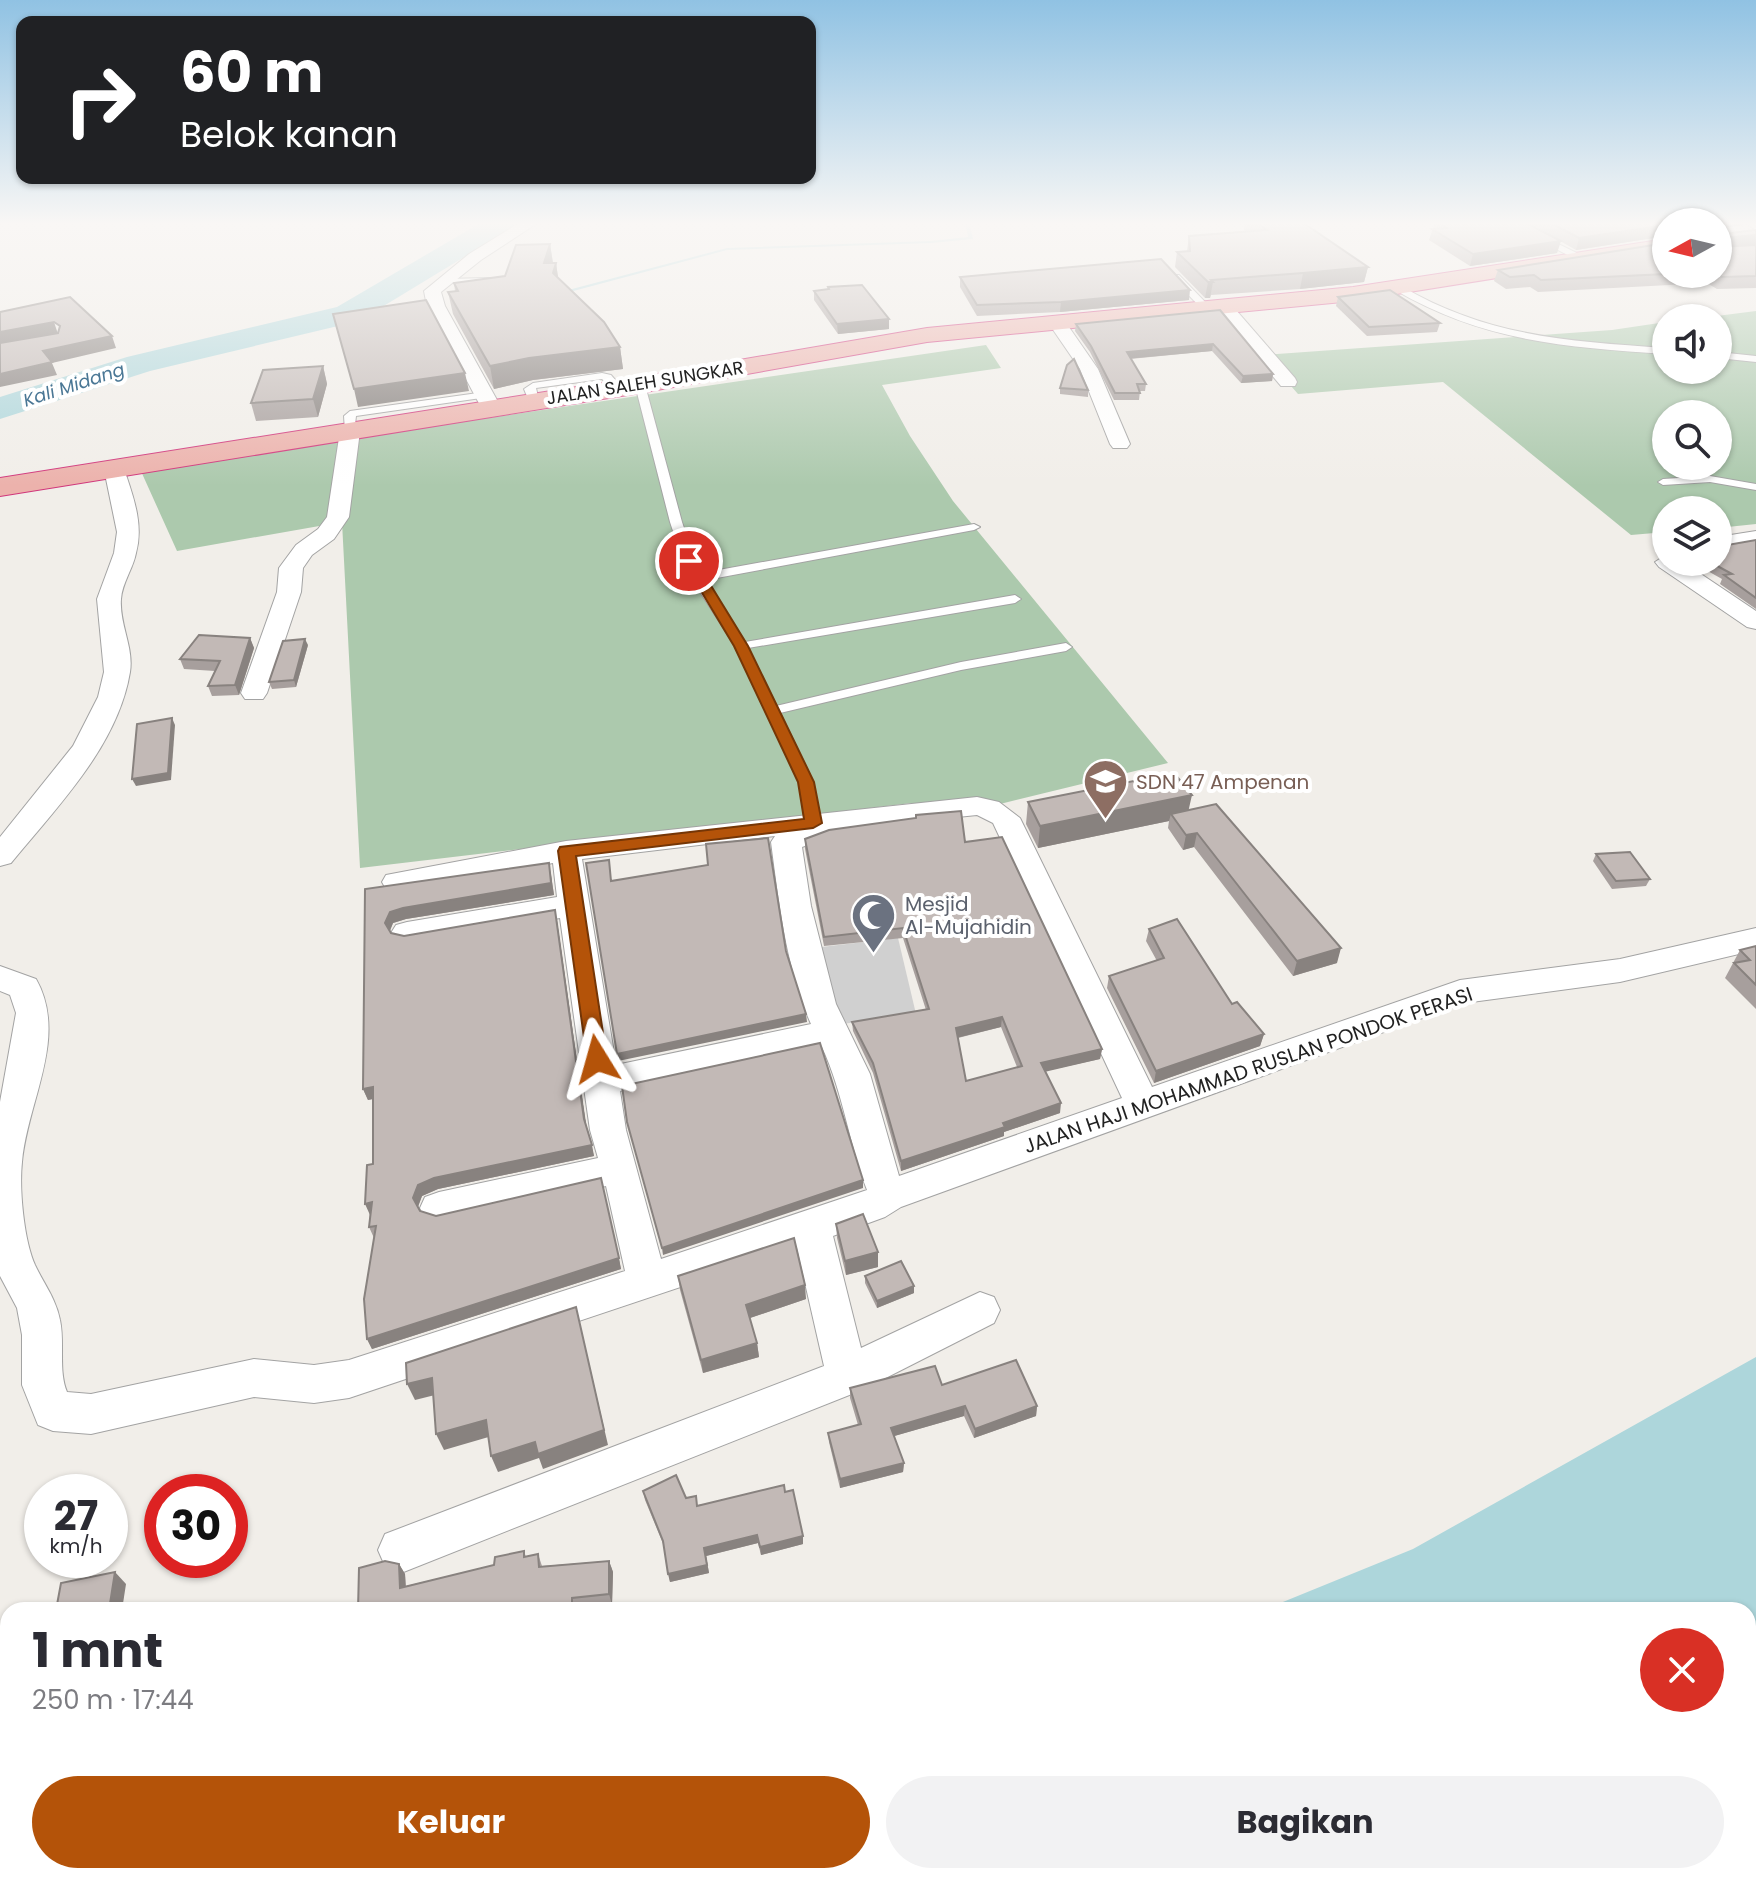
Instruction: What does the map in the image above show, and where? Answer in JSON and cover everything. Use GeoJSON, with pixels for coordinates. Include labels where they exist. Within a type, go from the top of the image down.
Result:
{"type":"FeatureCollection","features":[{"type":"Feature","properties":{"kind":"highway","name":"JALAN SALEH SUNGKAR"},"geometry":{"type":"LineString","coordinates":[[0,487],[350,431],[488,402],[534,401],[629,387],[927,335],[1182,310]]}},
{"type":"Feature","properties":{"kind":"highway","name":"JALAN SALEH SUNGKAR"},"geometry":{"type":"LineString","coordinates":[[0,493],[54,478]]}},
{"type":"Feature","properties":{"kind":"street"},"geometry":{"type":"LineString","coordinates":[[438,310],[488,402]]}},
{"type":"Feature","properties":{"kind":"street"},"geometry":{"type":"LineString","coordinates":[[1217,310],[1288,382]]}},
{"type":"Feature","properties":{"kind":"street"},"geometry":{"type":"LineString","coordinates":[[1056,321],[1089,369],[1120,444]]}},
{"type":"Feature","properties":{"kind":"street"},"geometry":{"type":"LineString","coordinates":[[254,693],[285,605],[291,568],[304,550],[326,534],[338,517],[350,431]]}},
{"type":"Feature","properties":{"kind":"street"},"geometry":{"type":"LineString","coordinates":[[0,856],[68,772],[103,716],[117,673],[118,644],[109,602],[128,537],[127,520],[114,469]]}},
{"type":"Feature","properties":{"kind":"street"},"geometry":{"type":"LineString","coordinates":[[1732,542],[1756,538]]}},
{"type":"Feature","properties":{"kind":"street"},"geometry":{"type":"LineString","coordinates":[[1687,576],[1756,622]]}},
{"type":"Feature","properties":{"kind":"street"},"geometry":{"type":"LineString","coordinates":[[397,882],[566,851],[977,806],[989,808],[1005,818],[1143,1104]]}},
{"type":"Feature","properties":{"kind":"street"},"geometry":{"type":"LineString","coordinates":[[813,823],[816,832],[786,842],[795,906],[819,1004],[852,1074],[873,1158],[888,1196]]}},
{"type":"Feature","properties":{"kind":"street"},"geometry":{"type":"LineString","coordinates":[[566,851],[608,1130],[647,1281]]}},
{"type":"Feature","properties":{"kind":"street"},"geometry":{"type":"LineString","coordinates":[[407,933],[574,905]]}},
{"type":"Feature","properties":{"kind":"street","name":"JALAN HAJI MOHAMMAD RUSLAN PONDOK PERASI"},"geometry":{"type":"LineString","coordinates":[[0,978],[24,987],[33,1013],[25,1074],[3,1162],[6,1228],[15,1266],[37,1306],[43,1335],[43,1385],[53,1411],[91,1414],[254,1378],[314,1384],[349,1379],[811,1227],[871,1206],[888,1196],[1460,992],[1523,981],[1599,974],[1700,954],[1756,939]]}},
{"type":"Feature","properties":{"kind":"street"},"geometry":{"type":"LineString","coordinates":[[600,1082],[832,1032]]}},
{"type":"Feature","properties":{"kind":"street"},"geometry":{"type":"LineString","coordinates":[[439,1208],[620,1168]]}},
{"type":"Feature","properties":{"kind":"street"},"geometry":{"type":"LineString","coordinates":[[811,1227],[847,1376]]}},
{"type":"Feature","properties":{"kind":"street"},"geometry":{"type":"LineString","coordinates":[[401,1550],[847,1376],[980,1310]]}},
{"type":"Feature","properties":{"kind":"lane"},"geometry":{"type":"LineString","coordinates":[[1432,310],[1497,332],[1551,342],[1652,350]]}},
{"type":"Feature","properties":{"kind":"lane"},"geometry":{"type":"LineString","coordinates":[[1732,356],[1756,359]]}},
{"type":"Feature","properties":{"kind":"lane"},"geometry":{"type":"LineString","coordinates":[[629,387],[697,578],[709,590],[741,646],[806,782],[813,823]]}},
{"type":"Feature","properties":{"kind":"lane"},"geometry":{"type":"LineString","coordinates":[[1663,482],[1710,479],[1756,487]]}},
{"type":"Feature","properties":{"kind":"lane"},"geometry":{"type":"LineString","coordinates":[[697,578],[974,527]]}},
{"type":"Feature","properties":{"kind":"lane"},"geometry":{"type":"LineString","coordinates":[[741,646],[1015,599]]}},
{"type":"Feature","properties":{"kind":"lane"},"geometry":{"type":"LineString","coordinates":[[772,711],[961,666],[1066,647]]}},
{"type":"Feature","properties":{"kind":"shaded area"},"geometry":{"type":"Polygon","coordinates":[[[898,938],[916,1014],[835,1025],[813,948],[898,938]]]}},
{"type":"Feature","properties":{"kind":"green space"},"geometry":{"type":"Polygon","coordinates":[[[1756,311],[1756,524],[1732,527],[1732,496],[1652,496],[1652,533],[1631,535],[1443,382],[1298,394],[1264,355],[1612,330],[1652,324],[1652,384],[1732,384],[1732,314],[1756,311]]]}},
{"type":"Feature","properties":{"kind":"green space"},"geometry":{"type":"Polygon","coordinates":[[[986,345],[1001,368],[882,385],[910,436],[953,501],[1168,763],[1000,804],[912,803],[360,868],[342,522],[177,551],[140,469],[986,345]]]}},
{"type":"Feature","properties":{"kind":"water"},"geometry":{"type":"Polygon","coordinates":[[[1756,1357],[1756,1602],[1283,1602],[1413,1549],[1756,1357]]]}},
{"type":"Feature","properties":{"kind":"building"},"geometry":{"type":"Polygon","coordinates":[[[84,310],[112,336],[43,351],[52,362],[0,374],[0,343],[58,333],[60,326],[54,322],[0,332],[0,312],[84,310]]]}},
{"type":"Feature","properties":{"kind":"building"},"geometry":{"type":"Polygon","coordinates":[[[360,310],[431,310],[465,373],[354,389],[333,314],[360,310]]]}},
{"type":"Feature","properties":{"kind":"building"},"geometry":{"type":"Polygon","coordinates":[[[458,310],[591,310],[604,322],[620,347],[529,358],[490,366],[458,310]]]}},
{"type":"Feature","properties":{"kind":"building"},"geometry":{"type":"Polygon","coordinates":[[[827,310],[882,310],[889,319],[837,324],[827,310]]]}},
{"type":"Feature","properties":{"kind":"building"},"geometry":{"type":"Polygon","coordinates":[[[1220,310],[1273,374],[1243,376],[1213,344],[1127,352],[1146,384],[1137,384],[1140,393],[1115,393],[1076,324],[1220,310]]]}},
{"type":"Feature","properties":{"kind":"building"},"geometry":{"type":"Polygon","coordinates":[[[1351,310],[1420,310],[1440,323],[1369,327],[1351,310]]]}},
{"type":"Feature","properties":{"kind":"building"},"geometry":{"type":"Polygon","coordinates":[[[1074,359],[1088,390],[1060,388],[1067,365],[1074,359]]]}},
{"type":"Feature","properties":{"kind":"building"},"geometry":{"type":"Polygon","coordinates":[[[323,366],[313,399],[251,403],[263,370],[323,366]]]}},
{"type":"Feature","properties":{"kind":"building"},"geometry":{"type":"Polygon","coordinates":[[[1756,540],[1756,598],[1725,576],[1732,576],[1732,544],[1756,540]]]}},
{"type":"Feature","properties":{"kind":"building"},"geometry":{"type":"Polygon","coordinates":[[[199,635],[250,638],[235,685],[208,686],[220,661],[180,659],[199,635]]]}},
{"type":"Feature","properties":{"kind":"building"},"geometry":{"type":"Polygon","coordinates":[[[305,639],[294,680],[269,682],[283,641],[305,639]]]}},
{"type":"Feature","properties":{"kind":"building"},"geometry":{"type":"Polygon","coordinates":[[[172,718],[168,773],[132,779],[137,724],[172,718]]]}},
{"type":"Feature","properties":{"kind":"building"},"geometry":{"type":"Polygon","coordinates":[[[1174,773],[1192,795],[1040,826],[1028,802],[1174,773]]]}},
{"type":"Feature","properties":{"kind":"building"},"geometry":{"type":"Polygon","coordinates":[[[1216,804],[1341,948],[1297,961],[1197,833],[1186,835],[1171,814],[1216,804]]]}},
{"type":"Feature","properties":{"kind":"building"},"geometry":{"type":"Polygon","coordinates":[[[961,811],[965,842],[1002,837],[1102,1049],[1041,1063],[1061,1103],[1003,1123],[1005,1127],[901,1161],[873,1063],[852,1022],[929,1009],[903,928],[824,937],[805,839],[829,830],[916,818],[916,815],[961,811]],[[1002,1017],[956,1028],[966,1081],[1022,1066],[1002,1017]]]}},
{"type":"Feature","properties":{"kind":"building"},"geometry":{"type":"Polygon","coordinates":[[[768,838],[786,951],[806,1014],[617,1054],[586,863],[609,860],[611,881],[708,865],[706,844],[768,838]]]}},
{"type":"Feature","properties":{"kind":"building"},"geometry":{"type":"Polygon","coordinates":[[[1630,852],[1650,879],[1616,881],[1596,854],[1630,852]]]}},
{"type":"Feature","properties":{"kind":"building"},"geometry":{"type":"Polygon","coordinates":[[[549,863],[551,883],[403,908],[390,912],[385,923],[391,933],[404,936],[555,910],[584,1119],[592,1145],[434,1178],[418,1185],[413,1198],[420,1211],[436,1216],[601,1178],[619,1258],[367,1339],[364,1299],[376,1226],[369,1227],[372,1202],[365,1204],[367,1165],[373,1164],[373,1087],[363,1089],[365,889],[549,863]]]}},
{"type":"Feature","properties":{"kind":"building"},"geometry":{"type":"Polygon","coordinates":[[[1177,919],[1232,1004],[1237,1002],[1264,1034],[1156,1071],[1109,976],[1164,958],[1149,929],[1177,919]]]}},
{"type":"Feature","properties":{"kind":"building"},"geometry":{"type":"Polygon","coordinates":[[[1756,946],[1756,985],[1734,963],[1750,960],[1740,950],[1756,946]]]}},
{"type":"Feature","properties":{"kind":"building"},"geometry":{"type":"Polygon","coordinates":[[[820,1043],[863,1180],[662,1248],[627,1122],[622,1086],[820,1043]]]}},
{"type":"Feature","properties":{"kind":"building"},"geometry":{"type":"Polygon","coordinates":[[[863,1214],[878,1252],[845,1261],[836,1224],[863,1214]]]}},
{"type":"Feature","properties":{"kind":"building"},"geometry":{"type":"Polygon","coordinates":[[[794,1238],[805,1285],[746,1305],[757,1343],[701,1360],[678,1276],[794,1238]]]}},
{"type":"Feature","properties":{"kind":"building"},"geometry":{"type":"Polygon","coordinates":[[[901,1261],[914,1286],[877,1301],[865,1276],[901,1261]]]}},
{"type":"Feature","properties":{"kind":"building"},"geometry":{"type":"Polygon","coordinates":[[[576,1307],[604,1430],[538,1454],[535,1442],[491,1456],[486,1420],[436,1434],[432,1378],[407,1384],[406,1363],[576,1307]]]}},
{"type":"Feature","properties":{"kind":"building"},"geometry":{"type":"Polygon","coordinates":[[[1016,1360],[1037,1406],[975,1429],[965,1406],[891,1428],[904,1463],[840,1479],[828,1433],[861,1424],[850,1388],[935,1366],[942,1385],[1016,1360]]]}},
{"type":"Feature","properties":{"kind":"building"},"geometry":{"type":"Polygon","coordinates":[[[676,1475],[686,1498],[696,1496],[697,1506],[784,1485],[785,1492],[793,1490],[803,1536],[760,1547],[757,1535],[704,1548],[707,1565],[668,1574],[663,1541],[643,1491],[676,1475]]]}},
{"type":"Feature","properties":{"kind":"building"},"geometry":{"type":"Polygon","coordinates":[[[524,1551],[524,1557],[538,1554],[539,1567],[609,1561],[609,1594],[572,1598],[572,1602],[358,1602],[359,1568],[385,1561],[399,1564],[400,1588],[494,1565],[495,1557],[524,1551]]]}},
{"type":"Feature","properties":{"kind":"building"},"geometry":{"type":"Polygon","coordinates":[[[86,1578],[114,1578],[110,1602],[57,1602],[61,1583],[86,1578]]]}},
{"type":"Feature","properties":{"kind":"waterway","name":"Kali Midang"},"geometry":{"type":"LineString","coordinates":[[0,408],[139,364],[355,310]]}},
{"type":"Feature","properties":{"kind":"place","name":"SDN 47 Ampenan"},"geometry":{"type":"Point","coordinates":[1105,821]}},
{"type":"Feature","properties":{"kind":"place","name":"Mesjid Al-Mujahidin"},"geometry":{"type":"Point","coordinates":[874,954]}},
{"type":"Feature","properties":{"kind":"route"},"geometry":{"type":"LineString","coordinates":[[597,1059],[566,851],[813,823],[806,782],[741,646],[689,561]]}}]}
